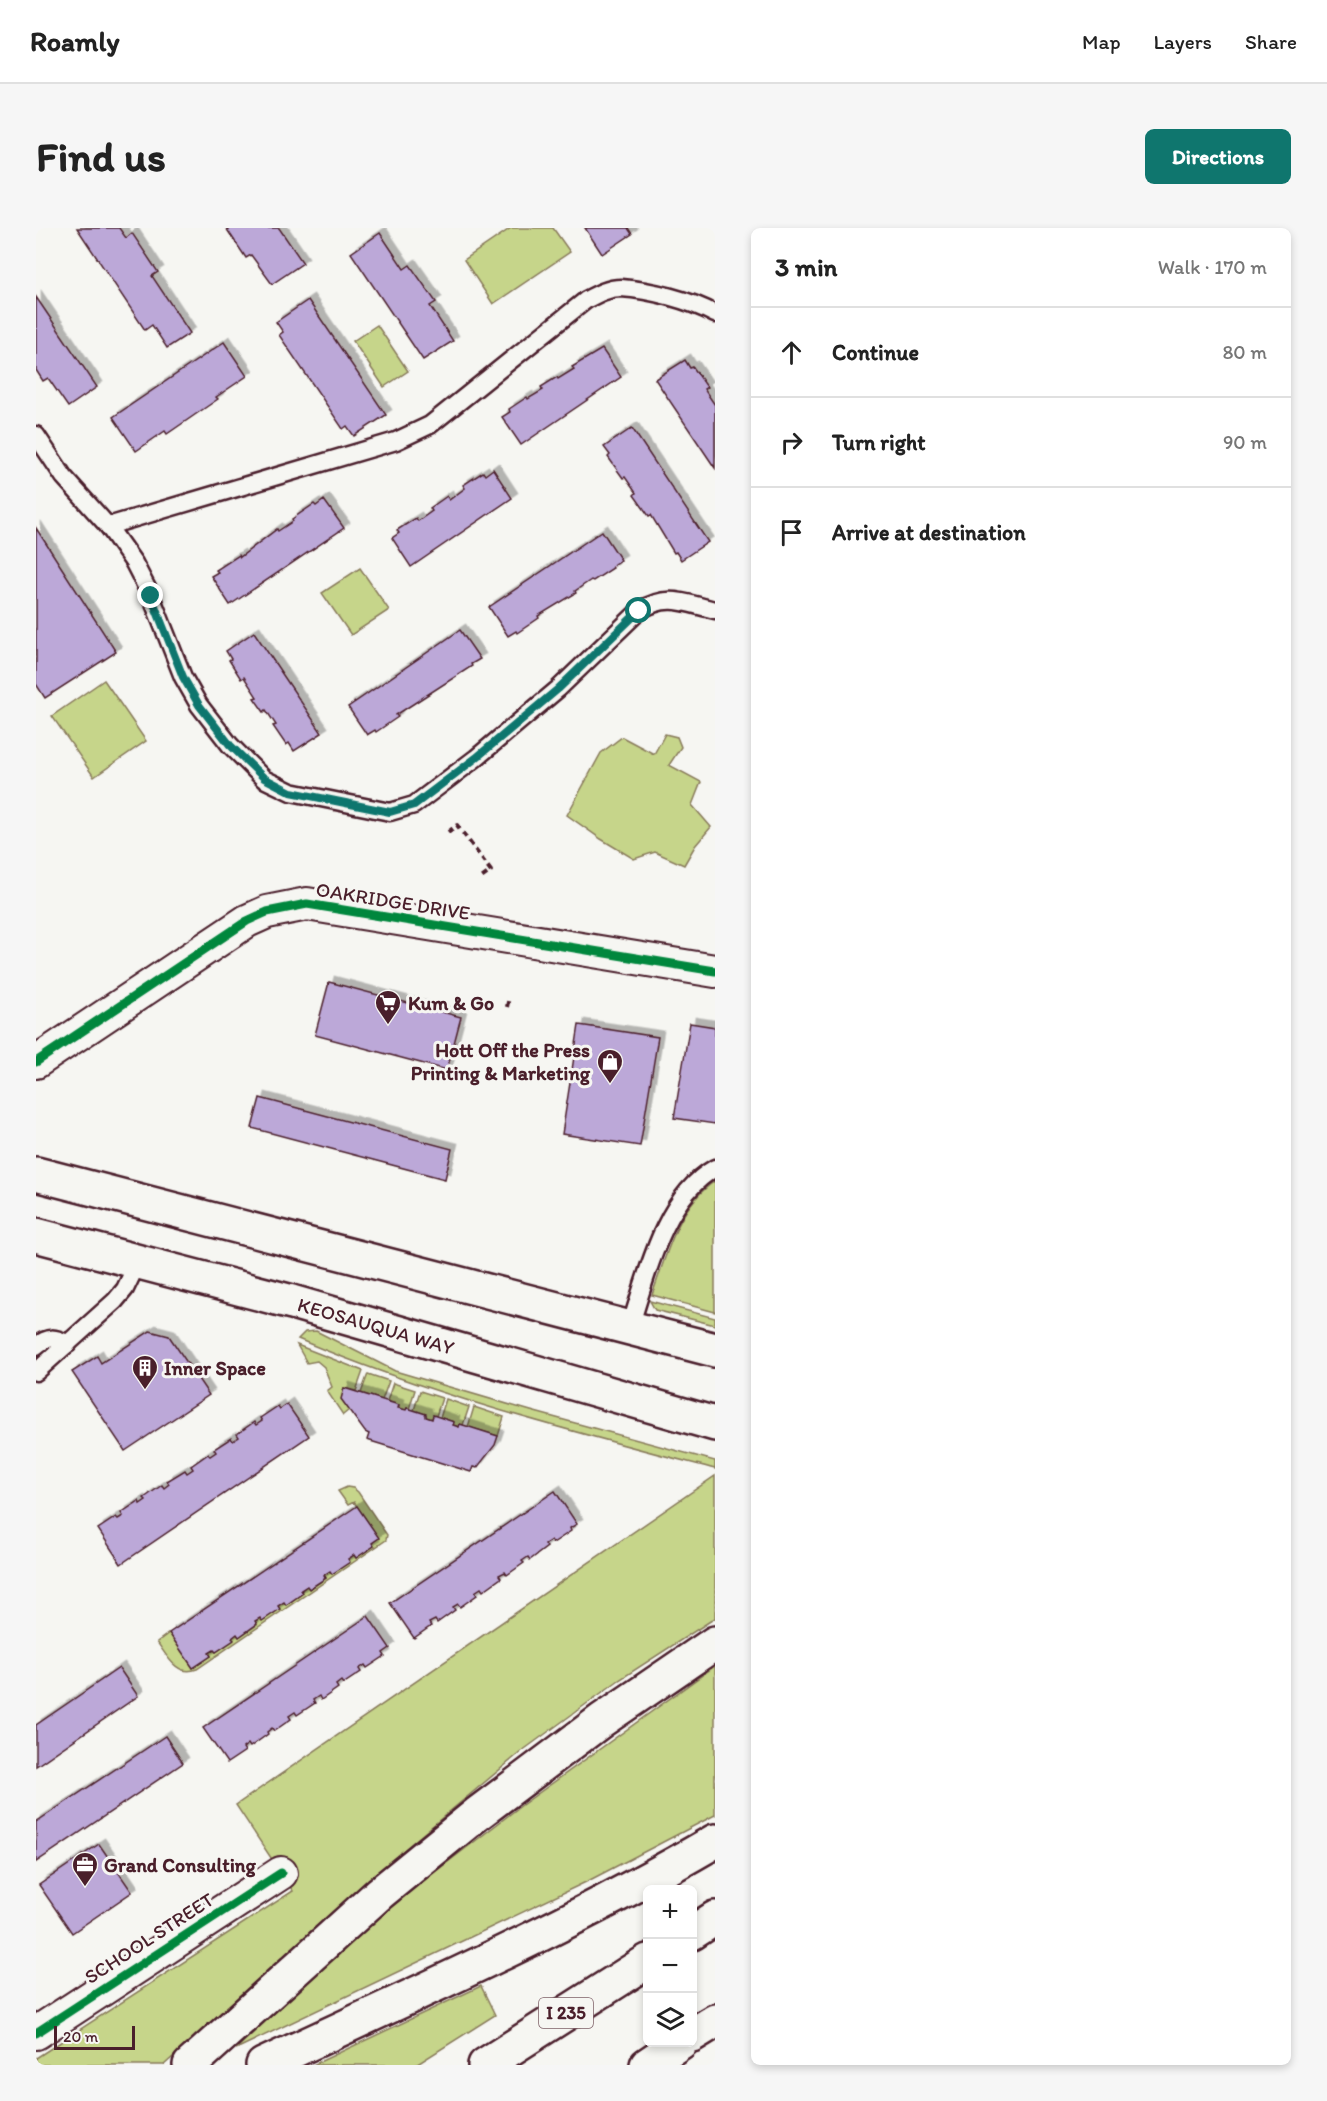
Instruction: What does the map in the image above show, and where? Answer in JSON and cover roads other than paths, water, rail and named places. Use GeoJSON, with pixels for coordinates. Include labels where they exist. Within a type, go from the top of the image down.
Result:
{"type":"FeatureCollection","features":[{"type":"Feature","properties":{"kind":"main road"},"geometry":{"type":"LineString","coordinates":[[41,1175],[715,1350]]}},
{"type":"Feature","properties":{"kind":"main road","name":"KEOSAUQUA WAY"},"geometry":{"type":"LineString","coordinates":[[36,1235],[326,1312],[715,1424]]}},
{"type":"Feature","properties":{"kind":"main road"},"geometry":{"type":"LineString","coordinates":[[190,2065],[380,1893],[477,1814],[602,1720],[715,1643]]}},
{"type":"Feature","properties":{"kind":"main road"},"geometry":{"type":"LineString","coordinates":[[263,2065],[514,1947],[681,1861],[715,1841]]}},
{"type":"Feature","properties":{"kind":"main road"},"geometry":{"type":"LineString","coordinates":[[697,1929],[715,1918]]}},
{"type":"Feature","properties":{"kind":"main road","name":"I 235"},"geometry":{"type":"LineString","coordinates":[[485,2065],[643,1964]]}},
{"type":"Feature","properties":{"kind":"main road"},"geometry":{"type":"LineString","coordinates":[[697,2032],[715,2021]]}},
{"type":"Feature","properties":{"kind":"main road"},"geometry":{"type":"LineString","coordinates":[[646,2065],[675,2047]]}},
{"type":"Feature","properties":{"kind":"street","name":"OAKRIDGE DRIVE"},"geometry":{"type":"LineString","coordinates":[[36,1062],[238,927],[267,912],[307,904],[715,971]]}},
{"type":"Feature","properties":{"kind":"street","name":"SCHOOL STREET"},"geometry":{"type":"LineString","coordinates":[[37,2030],[281,1874]]}},
{"type":"Feature","properties":{"kind":"lane"},"geometry":{"type":"LineString","coordinates":[[108,526],[396,441],[430,425],[586,300],[600,292],[620,288],[660,295],[697,304],[715,314]]}},
{"type":"Feature","properties":{"kind":"lane"},"geometry":{"type":"LineString","coordinates":[[36,435],[64,477],[108,526],[134,563],[151,596],[183,677],[199,705],[230,745],[264,778],[291,792],[390,812],[414,805],[476,758],[558,689],[639,611],[652,603],[671,599],[715,610]]}},
{"type":"Feature","properties":{"kind":"lane"},"geometry":{"type":"LineString","coordinates":[[630,1327],[671,1214],[692,1184],[715,1168]]}},
{"type":"Feature","properties":{"kind":"lane"},"geometry":{"type":"LineString","coordinates":[[36,1372],[115,1301],[125,1288],[138,1262]]}},
{"type":"Feature","properties":{"kind":"lane"},"geometry":{"type":"LineString","coordinates":[[36,1346],[48,1338],[56,1338],[68,1344]]}},
{"type":"Feature","properties":{"kind":"place","name":"Kum & Go"},"geometry":{"type":"Point","coordinates":[388,1026]}},
{"type":"Feature","properties":{"kind":"place","name":"Hott Off the Press Printing & Marketing"},"geometry":{"type":"Point","coordinates":[610,1085]}},
{"type":"Feature","properties":{"kind":"place","name":"Inner Space"},"geometry":{"type":"Point","coordinates":[145,1391]}},
{"type":"Feature","properties":{"kind":"place","name":"Grand Consulting"},"geometry":{"type":"Point","coordinates":[85,1888]}}]}
